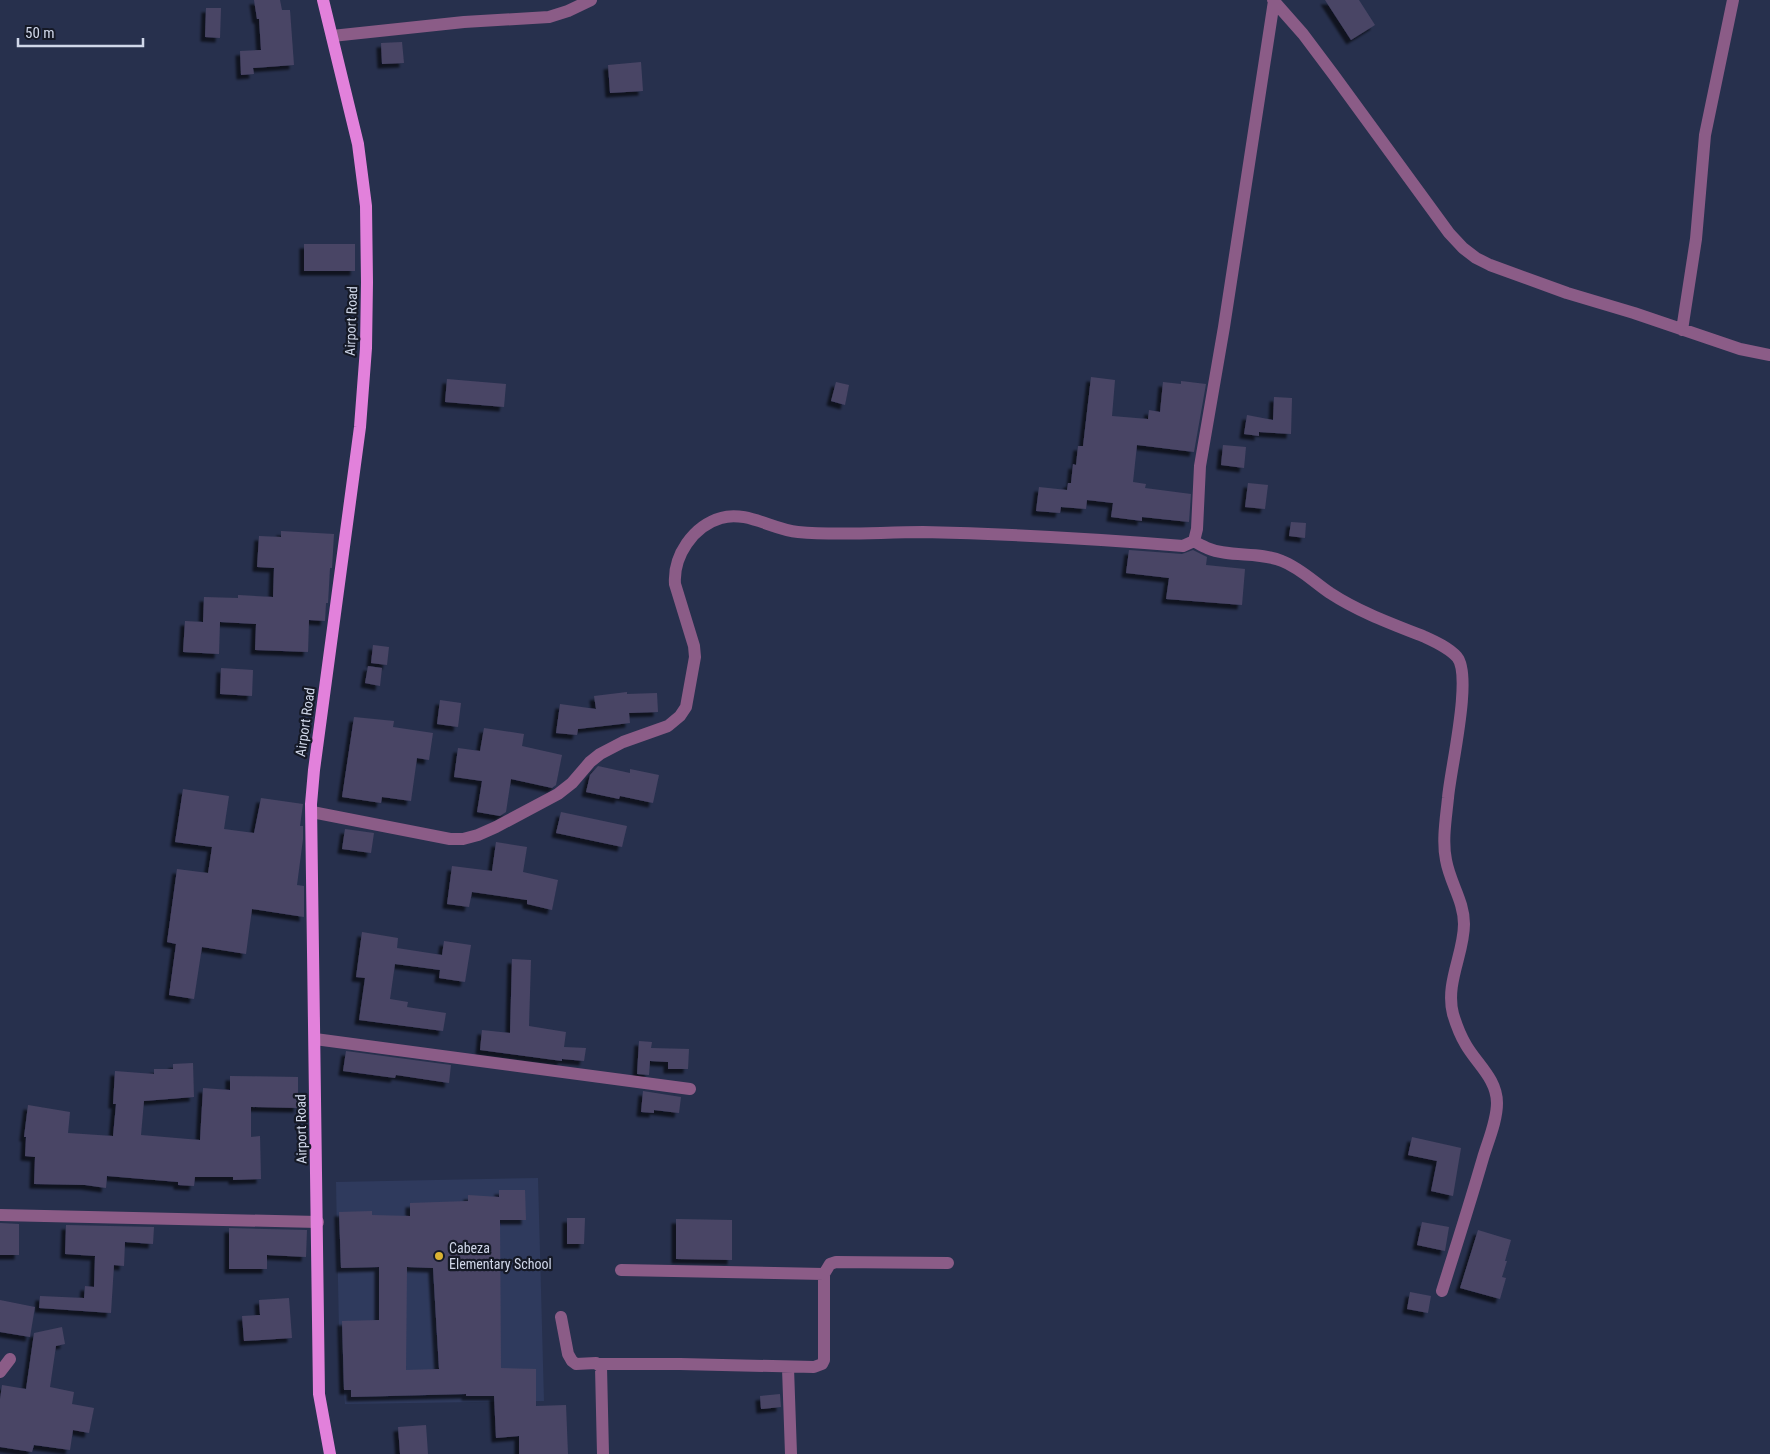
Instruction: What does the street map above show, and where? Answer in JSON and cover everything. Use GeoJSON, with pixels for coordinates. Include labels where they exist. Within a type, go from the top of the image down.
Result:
{"type":"FeatureCollection","features":[{"type":"Feature","properties":{"kind":"main road","name":"Airport Road"},"geometry":{"type":"LineString","coordinates":[[323,0],[358,144],[366,206],[366,329],[360,427],[314,770],[312,812],[319,1394],[330,1454]]}},
{"type":"Feature","properties":{"kind":"street"},"geometry":{"type":"LineString","coordinates":[[332,36],[464,22],[549,17],[568,11],[591,0]]}},
{"type":"Feature","properties":{"kind":"street"},"geometry":{"type":"LineString","coordinates":[[1274,0],[1328,68],[1449,233],[1476,258],[1490,265],[1567,293],[1634,312],[1740,349],[1770,355]]}},
{"type":"Feature","properties":{"kind":"street"},"geometry":{"type":"LineString","coordinates":[[1194,541],[1197,529],[1200,466],[1224,327],[1274,0]]}},
{"type":"Feature","properties":{"kind":"street"},"geometry":{"type":"LineString","coordinates":[[1682,330],[1696,239],[1706,135],[1733,0]]}},
{"type":"Feature","properties":{"kind":"street"},"geometry":{"type":"LineString","coordinates":[[312,812],[450,839],[463,839],[487,831],[558,794],[572,783],[590,762],[600,754],[623,742],[664,728],[674,722],[686,707],[695,657],[694,646],[675,584],[676,565],[693,534],[708,523],[722,517],[740,517],[796,532],[1020,534],[1183,546],[1194,541]]}},
{"type":"Feature","properties":{"kind":"street"},"geometry":{"type":"LineString","coordinates":[[1194,541],[1208,549],[1221,552],[1283,561],[1351,605],[1434,640],[1450,651],[1462,666],[1462,703],[1448,796],[1445,851],[1446,862],[1462,903],[1464,926],[1451,1002],[1466,1046],[1494,1085],[1497,1101],[1489,1137],[1442,1291]]}},
{"type":"Feature","properties":{"kind":"street"},"geometry":{"type":"LineString","coordinates":[[315,1039],[690,1089]]}},
{"type":"Feature","properties":{"kind":"street"},"geometry":{"type":"LineString","coordinates":[[0,1215],[318,1222]]}},
{"type":"Feature","properties":{"kind":"street"},"geometry":{"type":"LineString","coordinates":[[561,1317],[568,1354],[576,1364],[680,1364],[814,1368],[822,1364],[824,1360],[824,1274],[830,1264],[836,1262],[948,1263]]}},
{"type":"Feature","properties":{"kind":"street"},"geometry":{"type":"LineString","coordinates":[[621,1270],[824,1274]]}},
{"type":"Feature","properties":{"kind":"street"},"geometry":{"type":"LineString","coordinates":[[0,1372],[10,1359]]}},
{"type":"Feature","properties":{"kind":"street"},"geometry":{"type":"LineString","coordinates":[[599,1364],[602,1367],[604,1454]]}},
{"type":"Feature","properties":{"kind":"street"},"geometry":{"type":"LineString","coordinates":[[788,1368],[791,1454]]}},
{"type":"Feature","properties":{"kind":"shaded area","name":"Cabeza Elementary School"},"geometry":{"type":"Polygon","coordinates":[[[538,1178],[544,1401],[345,1404],[339,1330],[336,1182],[538,1178]]]}},
{"type":"Feature","properties":{"kind":"building"},"geometry":{"type":"Polygon","coordinates":[[[254,0],[280,0],[282,10],[290,10],[294,65],[253,68],[254,74],[241,75],[240,51],[261,50],[259,19],[257,19],[254,0]]]}},
{"type":"Feature","properties":{"kind":"building"},"geometry":{"type":"Polygon","coordinates":[[[1325,0],[1359,0],[1375,25],[1351,40],[1325,0]]]}},
{"type":"Feature","properties":{"kind":"building"},"geometry":{"type":"Polygon","coordinates":[[[206,8],[221,8],[220,38],[205,37],[206,8]]]}},
{"type":"Feature","properties":{"kind":"building"},"geometry":{"type":"Polygon","coordinates":[[[402,42],[404,63],[382,64],[381,43],[402,42]]]}},
{"type":"Feature","properties":{"kind":"building"},"geometry":{"type":"Polygon","coordinates":[[[641,62],[643,91],[610,93],[608,65],[641,62]]]}},
{"type":"Feature","properties":{"kind":"building"},"geometry":{"type":"Polygon","coordinates":[[[304,244],[355,244],[355,271],[304,271],[304,244]]]}},
{"type":"Feature","properties":{"kind":"building"},"geometry":{"type":"Polygon","coordinates":[[[1091,377],[1115,380],[1112,416],[1148,419],[1149,410],[1160,412],[1163,382],[1181,384],[1181,381],[1206,384],[1194,452],[1137,445],[1133,482],[1146,484],[1145,488],[1191,494],[1189,522],[1142,517],[1142,521],[1111,517],[1113,503],[1087,500],[1086,509],[1061,507],[1060,513],[1036,511],[1039,487],[1067,490],[1068,483],[1071,483],[1073,464],[1076,465],[1078,446],[1083,446],[1091,377]]]}},
{"type":"Feature","properties":{"kind":"building"},"geometry":{"type":"Polygon","coordinates":[[[447,379],[506,384],[504,407],[445,402],[447,379]]]}},
{"type":"Feature","properties":{"kind":"building"},"geometry":{"type":"Polygon","coordinates":[[[836,382],[849,385],[845,405],[831,401],[836,382]]]}},
{"type":"Feature","properties":{"kind":"building"},"geometry":{"type":"Polygon","coordinates":[[[1274,397],[1292,398],[1291,434],[1259,432],[1259,436],[1244,434],[1247,415],[1273,420],[1274,397]]]}},
{"type":"Feature","properties":{"kind":"building"},"geometry":{"type":"Polygon","coordinates":[[[1223,445],[1246,447],[1244,468],[1221,465],[1223,445]]]}},
{"type":"Feature","properties":{"kind":"building"},"geometry":{"type":"Polygon","coordinates":[[[1248,483],[1268,485],[1265,509],[1245,507],[1248,483]]]}},
{"type":"Feature","properties":{"kind":"building"},"geometry":{"type":"Polygon","coordinates":[[[1291,522],[1306,523],[1305,538],[1289,536],[1291,522]]]}},
{"type":"Feature","properties":{"kind":"building"},"geometry":{"type":"Polygon","coordinates":[[[281,531],[334,534],[332,568],[330,568],[325,621],[309,620],[308,652],[255,650],[256,624],[220,622],[219,654],[183,652],[185,621],[203,622],[204,597],[238,598],[238,595],[273,597],[274,568],[257,567],[259,536],[281,537],[281,531]]]}},
{"type":"Feature","properties":{"kind":"building"},"geometry":{"type":"Polygon","coordinates":[[[1129,550],[1182,554],[1193,550],[1207,557],[1206,565],[1245,569],[1242,605],[1166,599],[1169,578],[1126,573],[1129,550]]]}},
{"type":"Feature","properties":{"kind":"building"},"geometry":{"type":"Polygon","coordinates":[[[373,645],[389,647],[387,665],[371,663],[373,645]]]}},
{"type":"Feature","properties":{"kind":"building"},"geometry":{"type":"Polygon","coordinates":[[[368,666],[382,668],[380,686],[365,683],[368,666]]]}},
{"type":"Feature","properties":{"kind":"building"},"geometry":{"type":"Polygon","coordinates":[[[221,668],[253,670],[252,696],[220,694],[221,668]]]}},
{"type":"Feature","properties":{"kind":"building"},"geometry":{"type":"Polygon","coordinates":[[[627,692],[627,694],[657,693],[658,712],[629,713],[630,723],[578,729],[577,735],[556,733],[560,704],[596,709],[594,696],[627,692]]]}},
{"type":"Feature","properties":{"kind":"building"},"geometry":{"type":"Polygon","coordinates":[[[440,700],[461,703],[458,727],[437,724],[440,700]]]}},
{"type":"Feature","properties":{"kind":"building"},"geometry":{"type":"Polygon","coordinates":[[[354,717],[394,721],[393,727],[433,733],[429,760],[417,758],[411,801],[382,797],[381,803],[342,797],[354,717]]]}},
{"type":"Feature","properties":{"kind":"building"},"geometry":{"type":"Polygon","coordinates":[[[484,728],[524,734],[522,746],[562,755],[556,785],[552,788],[511,779],[506,812],[500,816],[477,812],[482,781],[454,777],[458,748],[480,751],[484,728]]]}},
{"type":"Feature","properties":{"kind":"building"},"geometry":{"type":"Polygon","coordinates":[[[598,766],[630,773],[630,769],[659,775],[653,803],[620,796],[619,799],[586,792],[590,775],[598,766]]]}},
{"type":"Feature","properties":{"kind":"building"},"geometry":{"type":"Polygon","coordinates":[[[183,789],[229,796],[224,829],[254,833],[261,798],[303,804],[300,826],[303,826],[303,839],[297,885],[304,886],[304,917],[252,909],[246,954],[202,947],[194,999],[169,995],[176,944],[167,942],[177,869],[208,873],[212,847],[175,842],[183,789]]]}},
{"type":"Feature","properties":{"kind":"building"},"geometry":{"type":"Polygon","coordinates":[[[561,812],[627,826],[622,847],[556,833],[561,812]]]}},
{"type":"Feature","properties":{"kind":"building"},"geometry":{"type":"Polygon","coordinates":[[[345,829],[374,833],[371,853],[342,849],[345,829]]]}},
{"type":"Feature","properties":{"kind":"building"},"geometry":{"type":"Polygon","coordinates":[[[496,842],[527,847],[523,872],[558,880],[552,910],[527,904],[527,900],[472,892],[469,907],[447,904],[452,866],[492,871],[496,842]]]}},
{"type":"Feature","properties":{"kind":"building"},"geometry":{"type":"Polygon","coordinates":[[[362,932],[398,938],[397,948],[442,955],[444,941],[471,945],[465,982],[439,978],[440,970],[395,964],[390,999],[408,1002],[407,1007],[446,1013],[443,1031],[359,1020],[365,978],[356,977],[362,932]]]}},
{"type":"Feature","properties":{"kind":"building"},"geometry":{"type":"Polygon","coordinates":[[[512,959],[531,960],[529,1026],[566,1032],[564,1047],[586,1048],[584,1061],[562,1059],[562,1061],[480,1050],[482,1030],[510,1033],[512,959]]]}},
{"type":"Feature","properties":{"kind":"building"},"geometry":{"type":"Polygon","coordinates":[[[639,1041],[652,1042],[651,1048],[689,1049],[688,1069],[668,1069],[668,1062],[650,1061],[649,1075],[637,1074],[639,1041]]]}},
{"type":"Feature","properties":{"kind":"building"},"geometry":{"type":"Polygon","coordinates":[[[346,1051],[451,1065],[449,1083],[396,1075],[395,1078],[343,1071],[346,1051]]]}},
{"type":"Feature","properties":{"kind":"building"},"geometry":{"type":"Polygon","coordinates":[[[193,1063],[194,1097],[144,1101],[141,1135],[200,1140],[203,1088],[230,1090],[230,1076],[298,1077],[298,1108],[251,1107],[251,1137],[260,1136],[261,1179],[233,1180],[233,1177],[195,1177],[194,1186],[178,1185],[178,1182],[107,1176],[106,1188],[85,1185],[34,1184],[35,1157],[25,1156],[26,1137],[24,1137],[28,1105],[70,1112],[68,1133],[113,1136],[116,1104],[113,1104],[115,1071],[154,1074],[154,1069],[173,1069],[173,1064],[193,1063]]]}},
{"type":"Feature","properties":{"kind":"building"},"geometry":{"type":"Polygon","coordinates":[[[643,1091],[681,1097],[679,1113],[654,1110],[654,1113],[641,1112],[643,1091]]]}},
{"type":"Feature","properties":{"kind":"building"},"geometry":{"type":"Polygon","coordinates":[[[1412,1137],[1461,1148],[1453,1196],[1431,1191],[1437,1161],[1408,1155],[1412,1137]]]}},
{"type":"Feature","properties":{"kind":"building","name":"Cabeza Elementary School"},"geometry":{"type":"Polygon","coordinates":[[[499,1190],[525,1190],[526,1220],[500,1220],[501,1368],[536,1369],[536,1406],[566,1405],[568,1454],[519,1454],[519,1436],[496,1438],[494,1396],[466,1396],[466,1394],[351,1397],[351,1390],[344,1390],[342,1321],[379,1320],[379,1267],[341,1268],[339,1212],[372,1211],[372,1215],[410,1216],[410,1203],[468,1201],[468,1195],[499,1197],[499,1190]],[[407,1267],[406,1370],[439,1369],[433,1268],[407,1267]]]}},
{"type":"Feature","properties":{"kind":"building"},"geometry":{"type":"Polygon","coordinates":[[[567,1218],[585,1218],[584,1244],[567,1244],[567,1218]]]}},
{"type":"Feature","properties":{"kind":"building"},"geometry":{"type":"Polygon","coordinates":[[[676,1219],[732,1220],[732,1260],[676,1259],[676,1219]]]}},
{"type":"Feature","properties":{"kind":"building"},"geometry":{"type":"Polygon","coordinates":[[[1422,1222],[1449,1227],[1445,1251],[1417,1245],[1422,1222]]]}},
{"type":"Feature","properties":{"kind":"building"},"geometry":{"type":"Polygon","coordinates":[[[0,1223],[19,1224],[19,1255],[0,1255],[0,1223]]]}},
{"type":"Feature","properties":{"kind":"building"},"geometry":{"type":"Polygon","coordinates":[[[66,1225],[154,1227],[153,1244],[125,1242],[124,1266],[114,1265],[111,1313],[39,1308],[40,1296],[84,1298],[85,1286],[94,1287],[95,1256],[65,1254],[66,1225]]]}},
{"type":"Feature","properties":{"kind":"building"},"geometry":{"type":"Polygon","coordinates":[[[229,1228],[307,1230],[306,1257],[267,1255],[267,1269],[229,1269],[229,1228]]]}},
{"type":"Feature","properties":{"kind":"building"},"geometry":{"type":"Polygon","coordinates":[[[1478,1230],[1511,1240],[1502,1277],[1506,1278],[1500,1299],[1460,1288],[1478,1230]]]}},
{"type":"Feature","properties":{"kind":"building"},"geometry":{"type":"Polygon","coordinates":[[[1410,1292],[1431,1296],[1428,1313],[1407,1309],[1410,1292]]]}},
{"type":"Feature","properties":{"kind":"building"},"geometry":{"type":"Polygon","coordinates":[[[289,1298],[292,1338],[244,1341],[242,1316],[260,1315],[259,1300],[289,1298]]]}},
{"type":"Feature","properties":{"kind":"building"},"geometry":{"type":"Polygon","coordinates":[[[0,1300],[35,1307],[30,1337],[0,1332],[0,1300]]]}},
{"type":"Feature","properties":{"kind":"building"},"geometry":{"type":"Polygon","coordinates":[[[62,1327],[65,1344],[56,1346],[50,1387],[74,1392],[72,1404],[94,1408],[89,1433],[73,1430],[70,1450],[34,1445],[32,1452],[0,1447],[0,1399],[2,1385],[26,1389],[34,1333],[62,1327]]]}},
{"type":"Feature","properties":{"kind":"building"},"geometry":{"type":"Polygon","coordinates":[[[780,1394],[781,1407],[761,1409],[760,1396],[780,1394]]]}},
{"type":"Feature","properties":{"kind":"building"},"geometry":{"type":"Polygon","coordinates":[[[426,1425],[428,1454],[400,1454],[398,1427],[426,1425]]]}},
{"type":"Feature","properties":{"kind":"place","name":"Cabeza Elementary School"},"geometry":{"type":"Point","coordinates":[439,1256]}}]}
